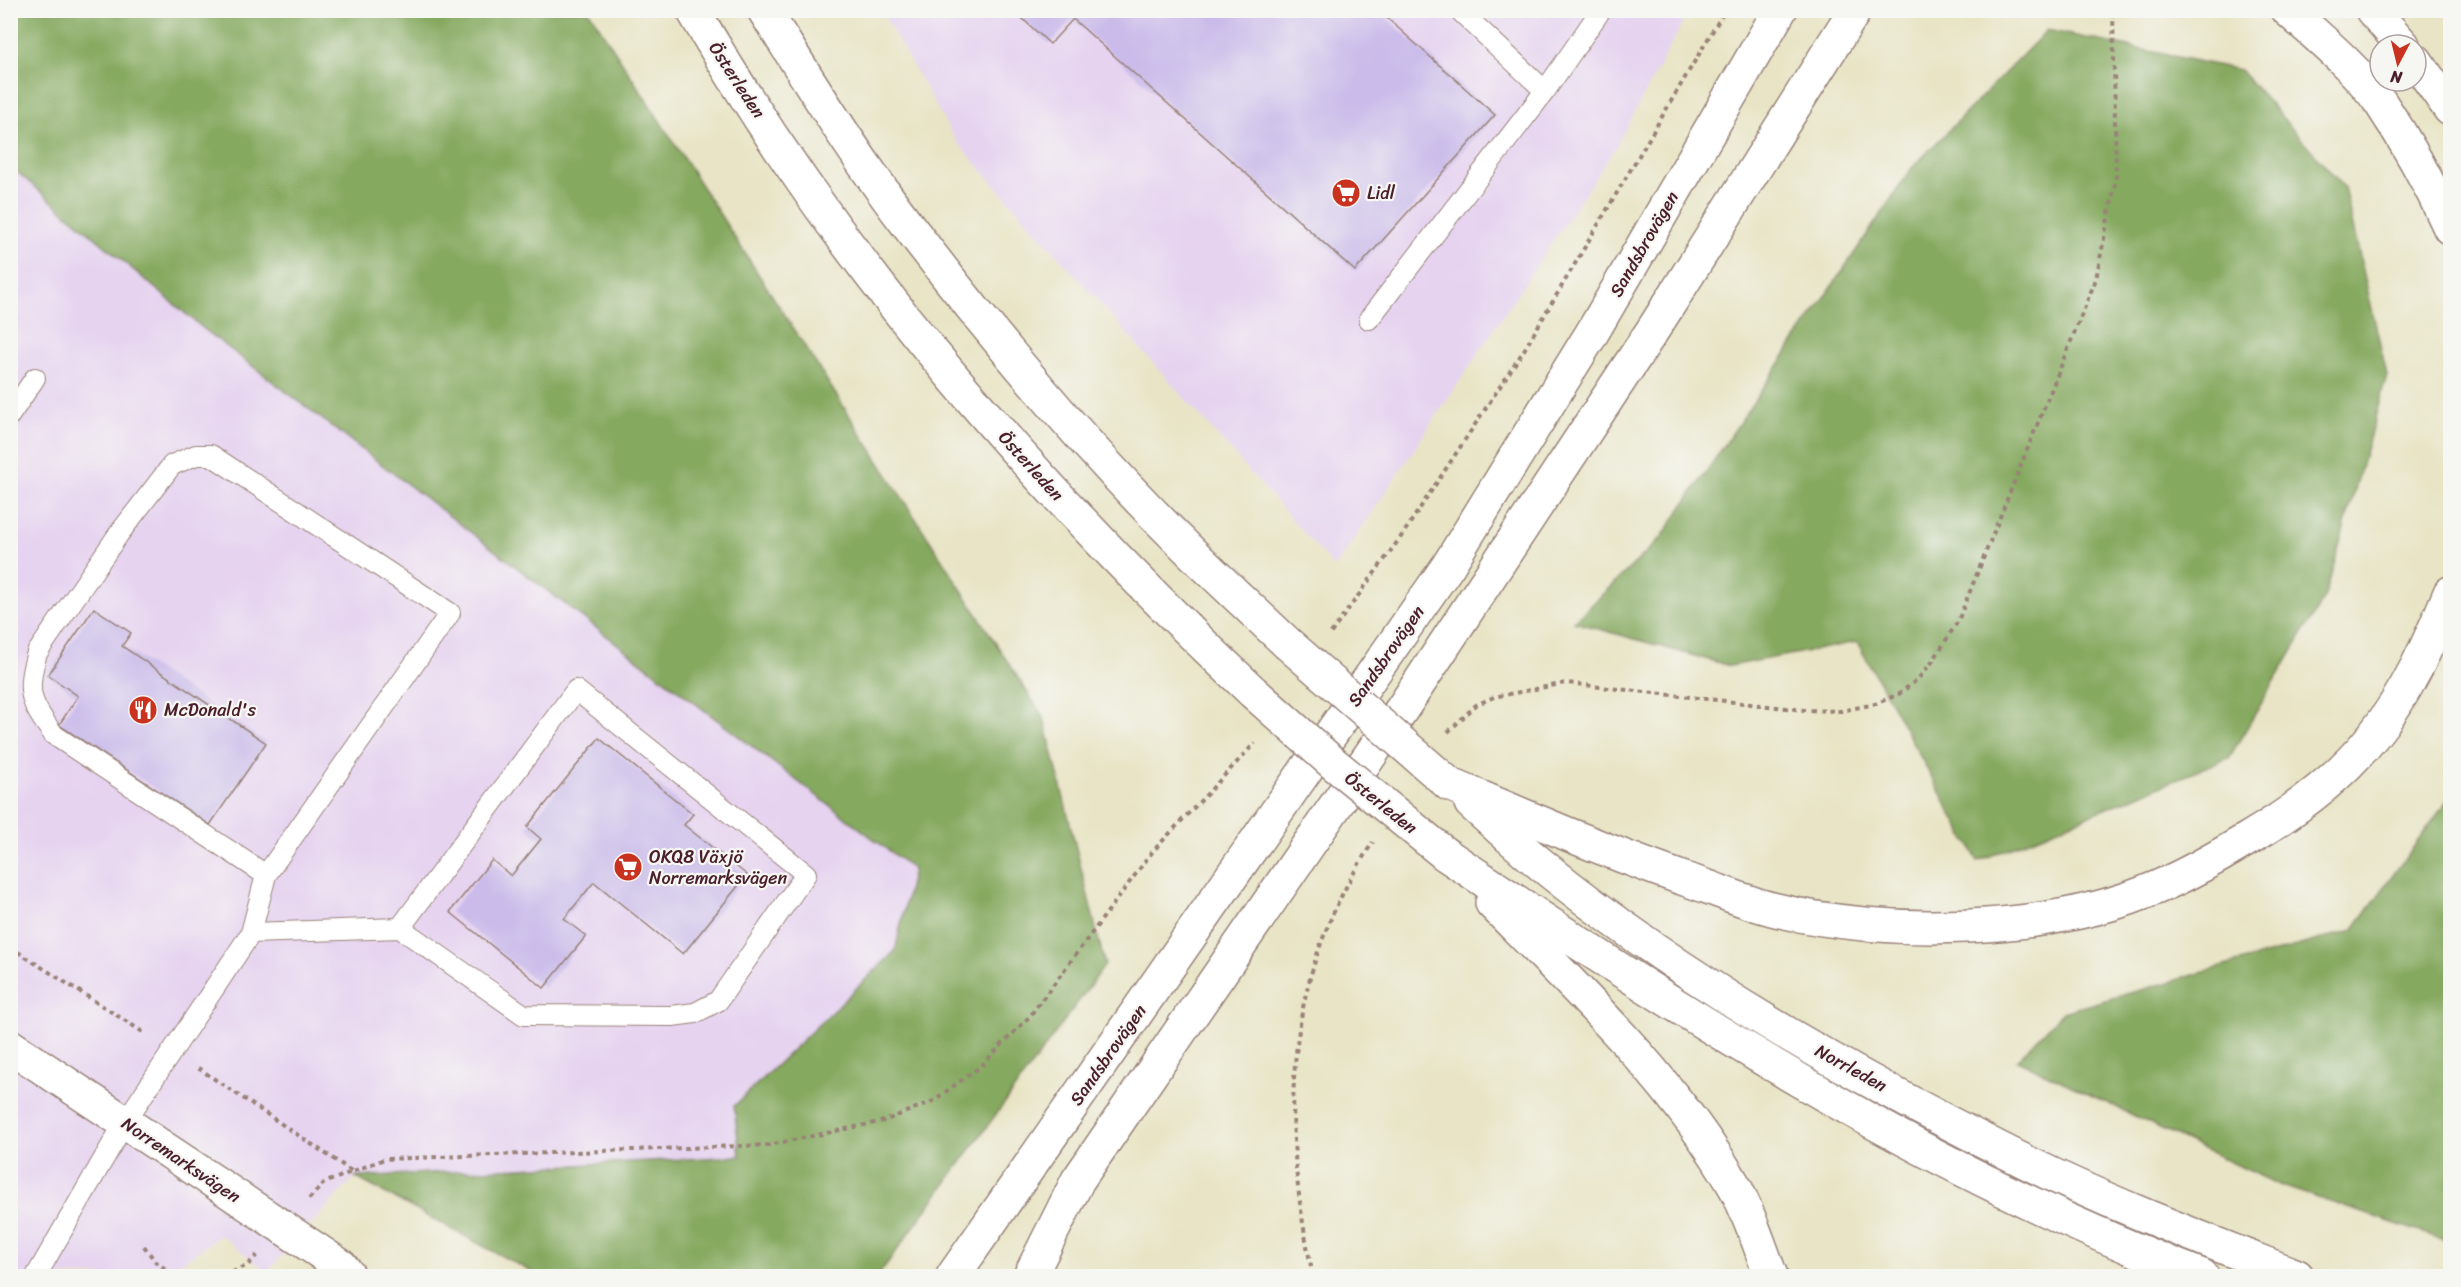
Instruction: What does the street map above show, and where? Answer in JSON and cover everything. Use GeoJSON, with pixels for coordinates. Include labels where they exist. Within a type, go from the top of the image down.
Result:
{"type":"FeatureCollection","features":[{"type":"Feature","properties":{"kind":"main road","name":"Österleden"},"geometry":{"type":"LineString","coordinates":[[693,10],[783,151],[857,256],[949,374],[1095,535],[1183,626],[1334,764],[1445,854]]}},
{"type":"Feature","properties":{"kind":"main road"},"geometry":{"type":"LineString","coordinates":[[764,10],[909,227],[997,339],[1098,454],[1170,531],[1287,643],[1449,784],[1632,862],[1771,909],[1854,924],[1987,925],[2097,906],[2157,888],[2286,817],[2330,780],[2372,738],[2405,690],[2451,593]]}},
{"type":"Feature","properties":{"kind":"main road","name":"Sandsbrovägen"},"geometry":{"type":"LineString","coordinates":[[953,1276],[1448,566],[1592,333],[1780,10]]}},
{"type":"Feature","properties":{"kind":"main road"},"geometry":{"type":"LineString","coordinates":[[1030,1276],[1078,1180],[1404,706],[1656,326],[1855,10]]}},
{"type":"Feature","properties":{"kind":"main road"},"geometry":{"type":"LineString","coordinates":[[2288,10],[2323,40],[2379,100],[2430,184],[2451,228]]}},
{"type":"Feature","properties":{"kind":"main road"},"geometry":{"type":"LineString","coordinates":[[2372,10],[2392,33]]}},
{"type":"Feature","properties":{"kind":"main road"},"geometry":{"type":"LineString","coordinates":[[2428,77],[2451,109]]}},
{"type":"Feature","properties":{"kind":"main road","name":"Norrleden"},"geometry":{"type":"LineString","coordinates":[[1449,784],[1543,866],[1636,935],[1741,1006],[2015,1157],[2189,1233],[2297,1276]]}},
{"type":"Feature","properties":{"kind":"main road"},"geometry":{"type":"LineString","coordinates":[[1445,854],[1622,1035],[1687,1118],[1736,1188],[1771,1276]]}},
{"type":"Feature","properties":{"kind":"main road","name":"Norrleden"},"geometry":{"type":"LineString","coordinates":[[1445,854],[1590,952],[1843,1107],[1999,1190],[2202,1276]]}},
{"type":"Feature","properties":{"kind":"main road","name":"Norremarksvägen"},"geometry":{"type":"LineString","coordinates":[[10,1046],[350,1273]]}},
{"type":"Feature","properties":{"kind":"lane"},"geometry":{"type":"LineString","coordinates":[[1460,10],[1545,91]]}},
{"type":"Feature","properties":{"kind":"lane"},"geometry":{"type":"LineString","coordinates":[[1369,319],[1545,91],[1602,10]]}},
{"type":"Feature","properties":{"kind":"lane"},"geometry":{"type":"LineString","coordinates":[[10,415],[35,378]]}},
{"type":"Feature","properties":{"kind":"lane"},"geometry":{"type":"LineString","coordinates":[[36,1276],[124,1122],[251,933],[266,875],[450,613],[211,455],[196,455],[172,465],[118,535],[37,653],[31,674],[30,693],[37,712],[54,735],[266,875]]}},
{"type":"Feature","properties":{"kind":"lane"},"geometry":{"type":"LineString","coordinates":[[251,933],[400,928],[524,1015],[672,1016],[695,1013],[718,1001],[806,874],[576,690],[400,928]]}},
{"type":"Feature","properties":{"kind":"path"},"geometry":{"type":"LineString","coordinates":[[1329,636],[1403,534],[1524,350],[1725,10]]}},
{"type":"Feature","properties":{"kind":"path"},"geometry":{"type":"LineString","coordinates":[[1443,739],[1450,729],[1476,705],[1494,697],[1566,683],[1804,710],[1841,711],[1875,704],[1899,694],[1918,679],[1958,621],[2096,279],[2116,179],[2113,10]]}},
{"type":"Feature","properties":{"kind":"path"},"geometry":{"type":"LineString","coordinates":[[224,1276],[248,1265],[324,1183],[384,1159],[769,1145],[884,1121],[933,1101],[981,1066],[1029,1017],[1153,851],[1197,803],[1249,753],[1263,733]]}},
{"type":"Feature","properties":{"kind":"path"},"geometry":{"type":"LineString","coordinates":[[1313,1276],[1294,1156],[1292,1091],[1297,1030],[1318,952],[1329,923],[1355,869],[1374,841]]}},
{"type":"Feature","properties":{"kind":"path"},"geometry":{"type":"LineString","coordinates":[[144,1246],[155,1261],[175,1276]]}},
{"type":"Feature","properties":{"kind":"shaded area"},"geometry":{"type":"Polygon","coordinates":[[[881,11],[1689,11],[1617,145],[1335,568],[956,141],[881,11]]]}},
{"type":"Feature","properties":{"kind":"shaded area"},"geometry":{"type":"Polygon","coordinates":[[[10,167],[205,330],[913,869],[895,951],[734,1106],[741,1156],[355,1177],[267,1272],[221,1235],[162,1276],[11,1276],[10,167]]]}},
{"type":"Feature","properties":{"kind":"green space"},"geometry":{"type":"Polygon","coordinates":[[[10,11],[589,11],[1044,718],[1105,965],[878,1276],[539,1276],[355,1177],[740,1156],[734,1106],[895,951],[913,869],[205,330],[11,167],[10,11]]]}},
{"type":"Feature","properties":{"kind":"green space"},"geometry":{"type":"Polygon","coordinates":[[[2047,30],[2240,70],[2344,187],[2387,375],[2325,596],[2229,758],[1978,861],[1857,642],[1730,666],[1574,622],[1662,537],[1912,168],[2047,30]]]}},
{"type":"Feature","properties":{"kind":"green space"},"geometry":{"type":"Polygon","coordinates":[[[2450,797],[2450,1242],[2279,1185],[2017,1060],[2063,1012],[2353,930],[2450,797]]]}},
{"type":"Feature","properties":{"kind":"building","name":"Lidl"},"geometry":{"type":"Polygon","coordinates":[[[1013,10],[1378,10],[1495,115],[1355,271],[1073,19],[1050,44],[1013,10]]]}},
{"type":"Feature","properties":{"kind":"building","name":"McDonald's"},"geometry":{"type":"Polygon","coordinates":[[[94,608],[131,633],[122,646],[266,743],[210,825],[59,725],[78,696],[48,675],[94,608]]]}},
{"type":"Feature","properties":{"kind":"building","name":"OKQ8 Växjö Norremarksvägen"},"geometry":{"type":"Polygon","coordinates":[[[599,738],[693,814],[684,825],[747,875],[683,954],[594,882],[564,919],[586,936],[544,988],[450,912],[492,860],[511,876],[541,839],[527,827],[599,738]]]}},
{"type":"Feature","properties":{"kind":"place","name":"Lidl"},"geometry":{"type":"Point","coordinates":[1346,193]}},
{"type":"Feature","properties":{"kind":"place","name":"McDonald's"},"geometry":{"type":"Point","coordinates":[143,710]}},
{"type":"Feature","properties":{"kind":"place","name":"OKQ8 Växjö Norremarksvägen"},"geometry":{"type":"Point","coordinates":[628,867]}}]}
